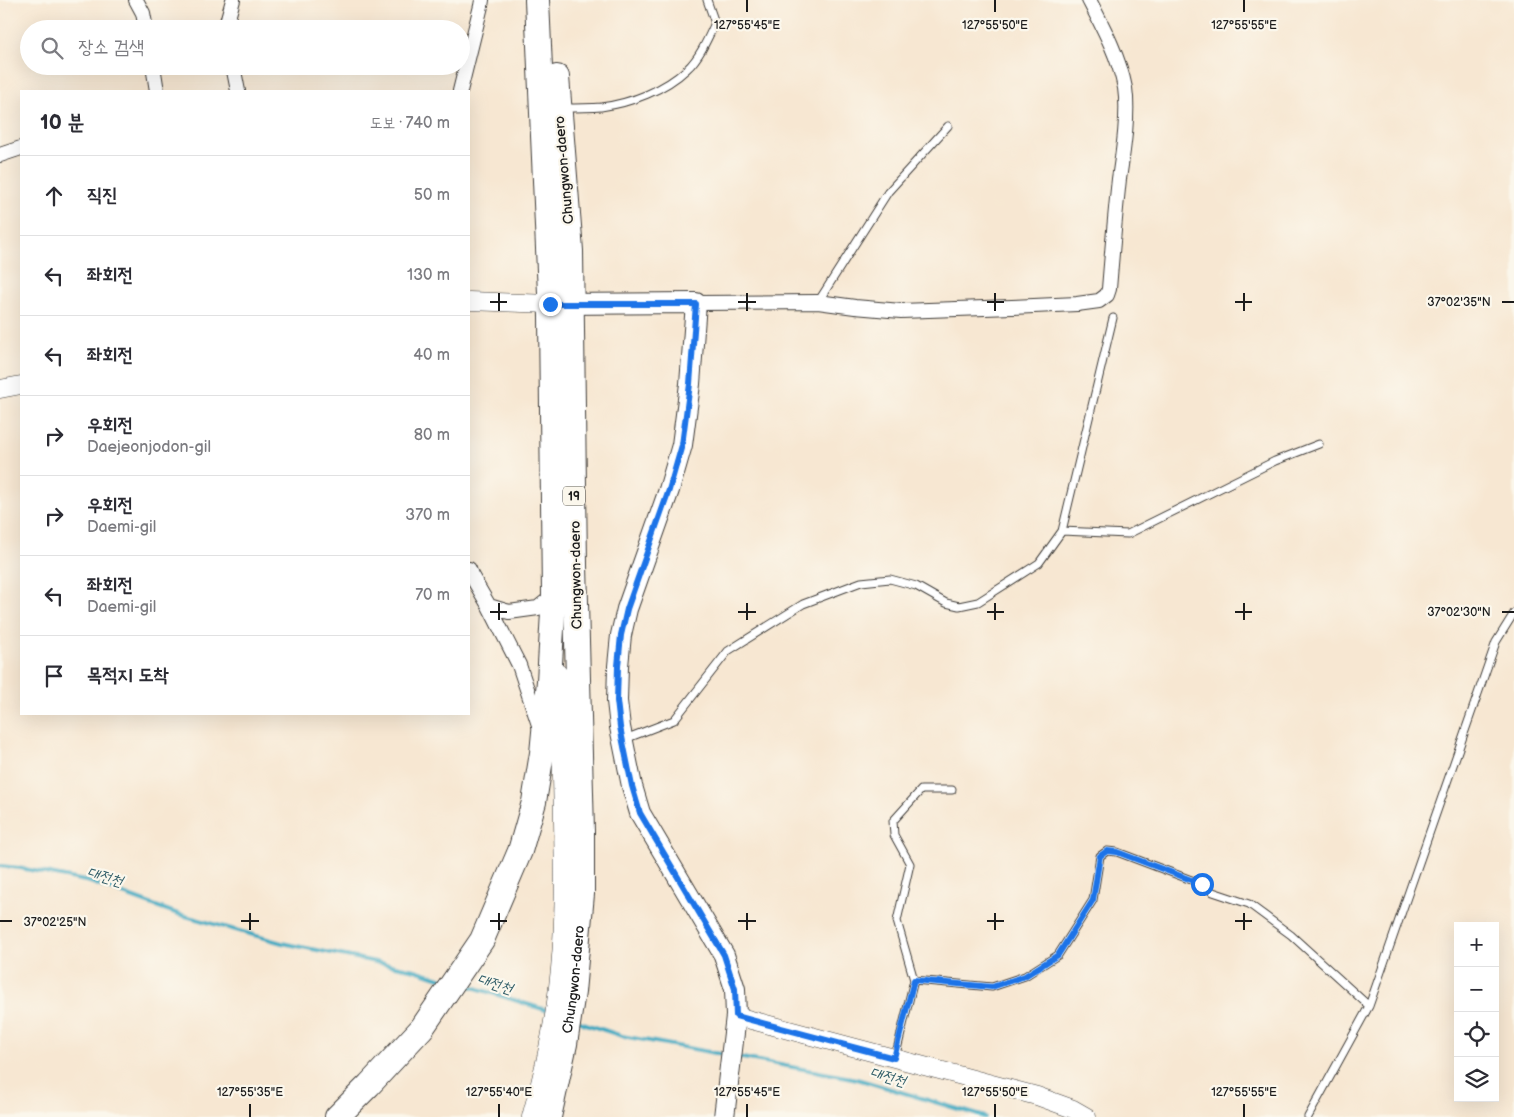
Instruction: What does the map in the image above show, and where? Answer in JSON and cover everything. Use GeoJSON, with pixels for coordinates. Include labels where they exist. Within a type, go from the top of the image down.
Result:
{"type":"FeatureCollection","features":[{"type":"Feature","properties":{"kind":"highway","name":"Chungwon-daero"},"geometry":{"type":"LineString","coordinates":[[537,0],[561,304],[575,565],[582,831],[582,894],[557,1042],[549,1117]]}},
{"type":"Feature","properties":{"kind":"highway","name":"Chungwon-daero"},"geometry":{"type":"LineString","coordinates":[[338,1117],[426,1022],[482,940],[520,851],[534,802],[543,739],[554,595],[561,304],[571,251],[559,108],[553,0]]}},
{"type":"Feature","properties":{"kind":"main road"},"geometry":{"type":"LineString","coordinates":[[561,304],[696,304],[690,384],[682,445],[669,490],[627,609],[621,635],[617,701],[632,786],[640,813],[724,955],[735,989],[735,1023],[724,1117]]}},
{"type":"Feature","properties":{"kind":"street"},"geometry":{"type":"LineString","coordinates":[[136,0],[144,20]]}},
{"type":"Feature","properties":{"kind":"street"},"geometry":{"type":"LineString","coordinates":[[227,20],[233,0]]}},
{"type":"Feature","properties":{"kind":"street"},"geometry":{"type":"LineString","coordinates":[[470,51],[482,0]]}},
{"type":"Feature","properties":{"kind":"street"},"geometry":{"type":"LineString","coordinates":[[696,304],[818,302],[901,311],[1077,304],[1099,301],[1107,296],[1110,289],[1114,227],[1122,158],[1126,111],[1125,89],[1112,47],[1089,0]]}},
{"type":"Feature","properties":{"kind":"street"},"geometry":{"type":"LineString","coordinates":[[154,75],[156,90]]}},
{"type":"Feature","properties":{"kind":"street"},"geometry":{"type":"LineString","coordinates":[[234,75],[238,90]]}},
{"type":"Feature","properties":{"kind":"street"},"geometry":{"type":"LineString","coordinates":[[460,90],[464,75]]}},
{"type":"Feature","properties":{"kind":"street"},"geometry":{"type":"LineString","coordinates":[[0,154],[20,148]]}},
{"type":"Feature","properties":{"kind":"street"},"geometry":{"type":"LineString","coordinates":[[470,300],[561,304]]}},
{"type":"Feature","properties":{"kind":"street"},"geometry":{"type":"LineString","coordinates":[[0,389],[20,385]]}},
{"type":"Feature","properties":{"kind":"street"},"geometry":{"type":"LineString","coordinates":[[470,571],[519,665],[543,739]]}},
{"type":"Feature","properties":{"kind":"street"},"geometry":{"type":"LineString","coordinates":[[489,606],[510,612],[538,608],[554,595]]}},
{"type":"Feature","properties":{"kind":"street"},"geometry":{"type":"LineString","coordinates":[[554,595],[561,723],[564,859],[562,934],[566,990]]}},
{"type":"Feature","properties":{"kind":"street"},"geometry":{"type":"LineString","coordinates":[[735,1023],[894,1058],[1037,1096],[1087,1117]]}},
{"type":"Feature","properties":{"kind":"street","name":"Chungwon-daero"},"geometry":{"type":"LineString","coordinates":[[531,1117],[557,1042]]}},
{"type":"Feature","properties":{"kind":"lane"},"geometry":{"type":"LineString","coordinates":[[559,108],[601,106],[640,98],[668,83],[688,68],[705,45],[715,23],[707,0]]}},
{"type":"Feature","properties":{"kind":"lane"},"geometry":{"type":"LineString","coordinates":[[818,302],[888,192],[948,126]]}},
{"type":"Feature","properties":{"kind":"lane"},"geometry":{"type":"LineString","coordinates":[[623,740],[674,720],[728,651],[803,604],[861,582],[890,578],[916,586],[946,603],[959,606],[978,602],[1039,563],[1062,531],[1113,318]]}},
{"type":"Feature","properties":{"kind":"lane"},"geometry":{"type":"LineString","coordinates":[[1062,531],[1128,534],[1275,461],[1319,444]]}},
{"type":"Feature","properties":{"kind":"lane"},"geometry":{"type":"LineString","coordinates":[[1308,1117],[1369,1006],[1496,642],[1514,613]]}},
{"type":"Feature","properties":{"kind":"lane"},"geometry":{"type":"LineString","coordinates":[[894,1058],[914,980],[897,921],[910,864],[894,835],[893,822],[921,790],[952,790]]}},
{"type":"Feature","properties":{"kind":"lane"},"geometry":{"type":"LineString","coordinates":[[914,980],[992,987],[1025,976],[1058,955],[1093,900],[1100,856],[1107,851],[1117,852],[1202,884],[1213,892],[1250,904],[1291,935],[1369,1006]]}},
{"type":"Feature","properties":{"kind":"waterway","name":"대전천"},"geometry":{"type":"LineString","coordinates":[[0,866],[20,868],[90,882],[178,914],[282,943],[415,970],[446,980]]}},
{"type":"Feature","properties":{"kind":"waterway","name":"대전천"},"geometry":{"type":"LineString","coordinates":[[463,984],[549,1011]]}},
{"type":"Feature","properties":{"kind":"waterway","name":"대전천"},"geometry":{"type":"LineString","coordinates":[[577,1021],[622,1036],[726,1055]]}},
{"type":"Feature","properties":{"kind":"waterway","name":"대전천"},"geometry":{"type":"LineString","coordinates":[[737,1057],[857,1079],[985,1117]]}},
{"type":"Feature","properties":{"kind":"route"},"geometry":{"type":"LineString","coordinates":[[550,304],[696,304],[690,384],[682,445],[669,490],[627,609],[621,635],[617,701],[620,727],[632,786],[640,813],[724,955],[735,989],[736,1016],[894,1058],[914,980],[992,987],[1025,976],[1058,955],[1093,900],[1100,856],[1107,851],[1117,852],[1202,884]]}}]}
